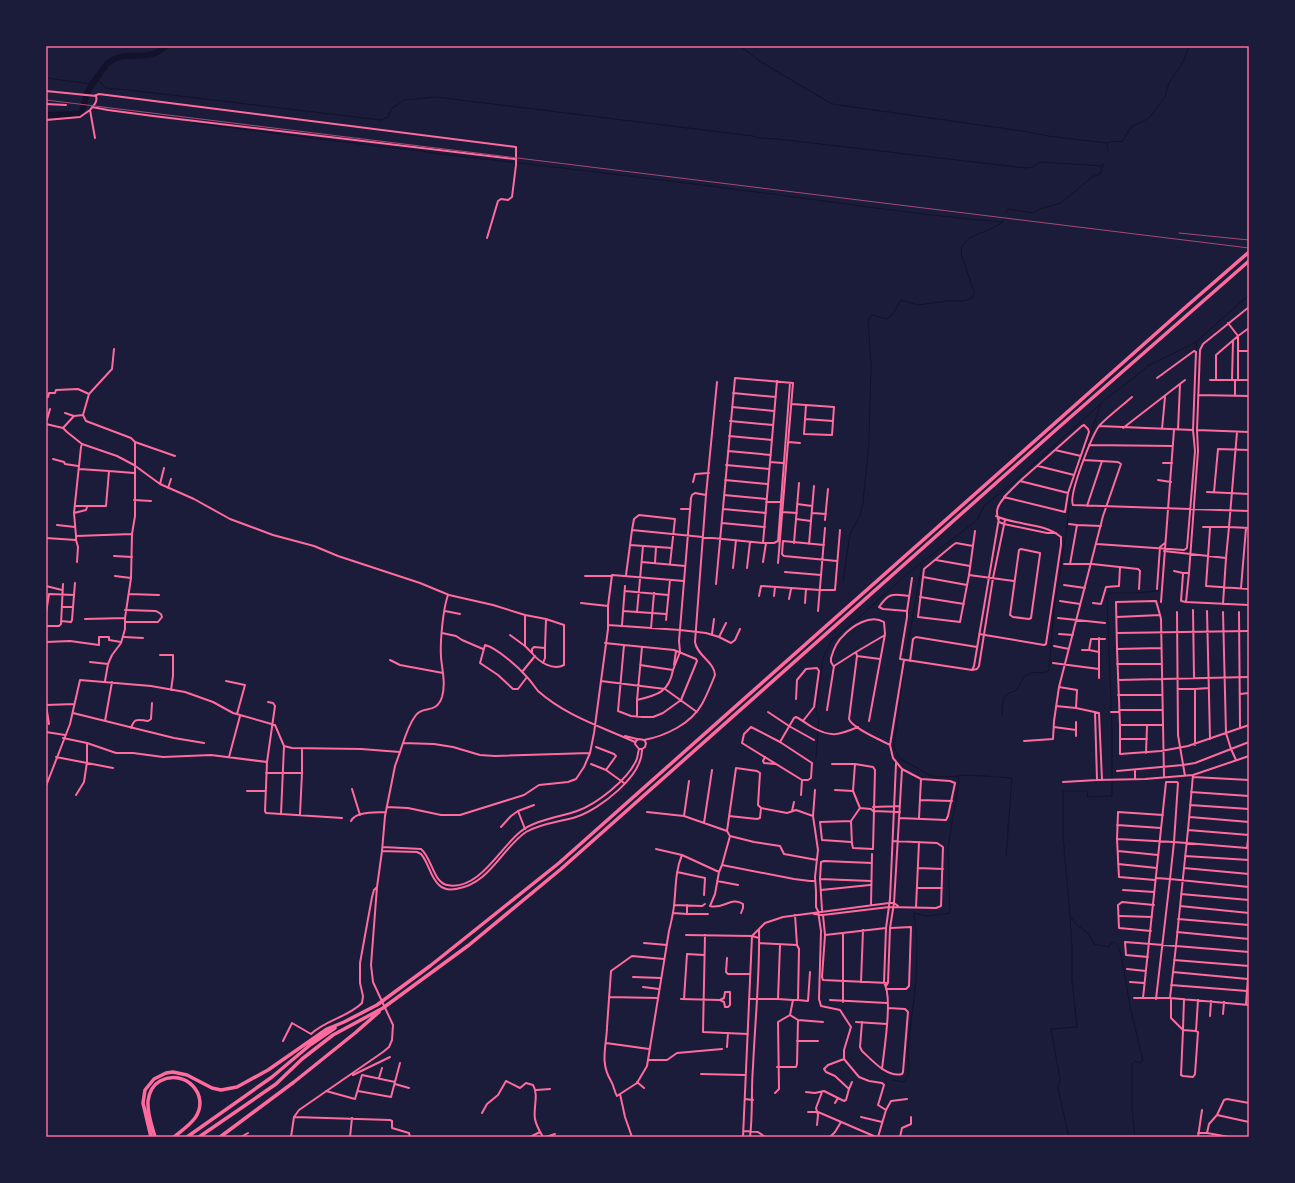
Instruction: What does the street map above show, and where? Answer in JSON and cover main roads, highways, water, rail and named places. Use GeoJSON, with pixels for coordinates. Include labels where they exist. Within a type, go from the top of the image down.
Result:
{"type":"FeatureCollection","features":[{"type":"Feature","properties":{"kind":"highway"},"geometry":{"type":"LineString","coordinates":[[150,1137],[143,1103],[146,1090],[154,1079],[160,1075],[173,1072],[187,1075],[212,1088],[221,1090],[237,1087],[268,1070],[327,1029],[362,1013],[383,1000],[430,966],[559,863],[1249,252]]}},
{"type":"Feature","properties":{"kind":"highway"},"geometry":{"type":"LineString","coordinates":[[220,1137],[294,1082],[356,1033],[383,1008],[469,945],[561,869],[1249,261]]}},
{"type":"Feature","properties":{"kind":"highway"},"geometry":{"type":"LineString","coordinates":[[199,1137],[276,1084],[302,1058],[333,1035],[383,1008]]}},
{"type":"Feature","properties":{"kind":"highway"},"geometry":{"type":"LineString","coordinates":[[187,1137],[272,1077],[310,1045],[344,1022]]}},
{"type":"Feature","properties":{"kind":"highway"},"geometry":{"type":"LineString","coordinates":[[155,1137],[148,1108],[150,1093],[153,1087],[163,1080],[174,1077],[187,1081],[195,1088],[198,1094],[199,1108],[191,1123],[174,1137]]}},
{"type":"Feature","properties":{"kind":"waterway"},"geometry":{"type":"LineString","coordinates":[[46,115],[80,114],[90,88],[107,64],[115,59],[123,57],[152,54],[166,46]]}},
{"type":"Feature","properties":{"kind":"waterway"},"geometry":{"type":"LineString","coordinates":[[740,46],[761,62],[832,104],[1048,136],[1107,143]]}},
{"type":"Feature","properties":{"kind":"waterway"},"geometry":{"type":"LineString","coordinates":[[1108,151],[1107,143],[1113,141],[1122,142],[1131,127],[1149,118],[1165,97],[1169,83],[1183,62],[1189,46]]}},
{"type":"Feature","properties":{"kind":"waterway"},"geometry":{"type":"LineString","coordinates":[[46,78],[92,84]]}},
{"type":"Feature","properties":{"kind":"waterway"},"geometry":{"type":"LineString","coordinates":[[96,78],[106,88],[381,120],[388,117],[391,109],[403,100],[436,97],[753,136],[759,138],[1025,168],[1033,167],[1040,162],[1103,166]]}},
{"type":"Feature","properties":{"kind":"waterway"},"geometry":{"type":"LineString","coordinates":[[194,123],[687,183],[916,213],[1003,222]]}},
{"type":"Feature","properties":{"kind":"waterway"},"geometry":{"type":"LineString","coordinates":[[1006,213],[1008,209],[1033,213],[1040,209],[1061,203],[1092,177],[1100,174],[1103,164]]}},
{"type":"Feature","properties":{"kind":"waterway"},"geometry":{"type":"LineString","coordinates":[[843,581],[850,534],[860,516],[863,503],[869,442],[871,366],[868,320],[872,315],[887,319],[892,315],[901,300],[917,305],[947,301],[964,301],[973,297],[974,291],[961,254],[962,246],[969,238],[993,228],[1003,222],[1004,219]]}},
{"type":"Feature","properties":{"kind":"waterway"},"geometry":{"type":"LineString","coordinates":[[816,758],[819,717],[816,712],[823,658],[832,640],[860,617],[908,573],[977,520],[984,506],[1014,482],[1107,398],[1149,365],[1196,342],[1249,295]]}},
{"type":"Feature","properties":{"kind":"waterway"},"geometry":{"type":"LineString","coordinates":[[1196,342],[1196,469]]}},
{"type":"Feature","properties":{"kind":"waterway"},"geometry":{"type":"LineString","coordinates":[[1002,715],[1005,697],[1009,693],[1016,690],[1026,676],[1031,673],[1045,672],[1049,670],[1054,610],[1067,527],[1071,489],[1101,404]]}},
{"type":"Feature","properties":{"kind":"waterway"},"geometry":{"type":"LineString","coordinates":[[1171,550],[1188,551],[1193,506]]}},
{"type":"Feature","properties":{"kind":"waterway"},"geometry":{"type":"LineString","coordinates":[[1135,1137],[1132,1108],[1132,1064],[1135,1061],[1140,1063],[1143,1061],[1130,1006],[1121,954],[1114,942],[1111,943],[1109,947],[1094,944],[1089,934],[1076,924],[1070,916],[1063,835],[1063,791],[1088,791],[1087,797],[1112,796],[1112,732],[1107,595],[1110,593],[1158,591],[1162,549]]}},
{"type":"Feature","properties":{"kind":"waterway"},"geometry":{"type":"LineString","coordinates":[[922,565],[904,666],[894,747],[899,758],[931,776],[946,777],[969,775],[1012,778],[1006,856]]}},
{"type":"Feature","properties":{"kind":"waterway"},"geometry":{"type":"LineString","coordinates":[[892,1080],[904,1082],[909,1074],[908,1050],[916,980],[917,943],[914,913],[927,916],[950,913],[948,848],[959,781],[958,777]]}},
{"type":"Feature","properties":{"kind":"waterway"},"geometry":{"type":"LineString","coordinates":[[1069,1137],[1058,1089],[1060,1079],[1051,1029],[1077,1027],[1072,979],[1070,916]]}},
{"type":"Feature","properties":{"kind":"railway"},"geometry":{"type":"LineString","coordinates":[[46,100],[1249,248]]}},
{"type":"Feature","properties":{"kind":"railway"},"geometry":{"type":"LineString","coordinates":[[1179,233],[1249,240]]}}]}
